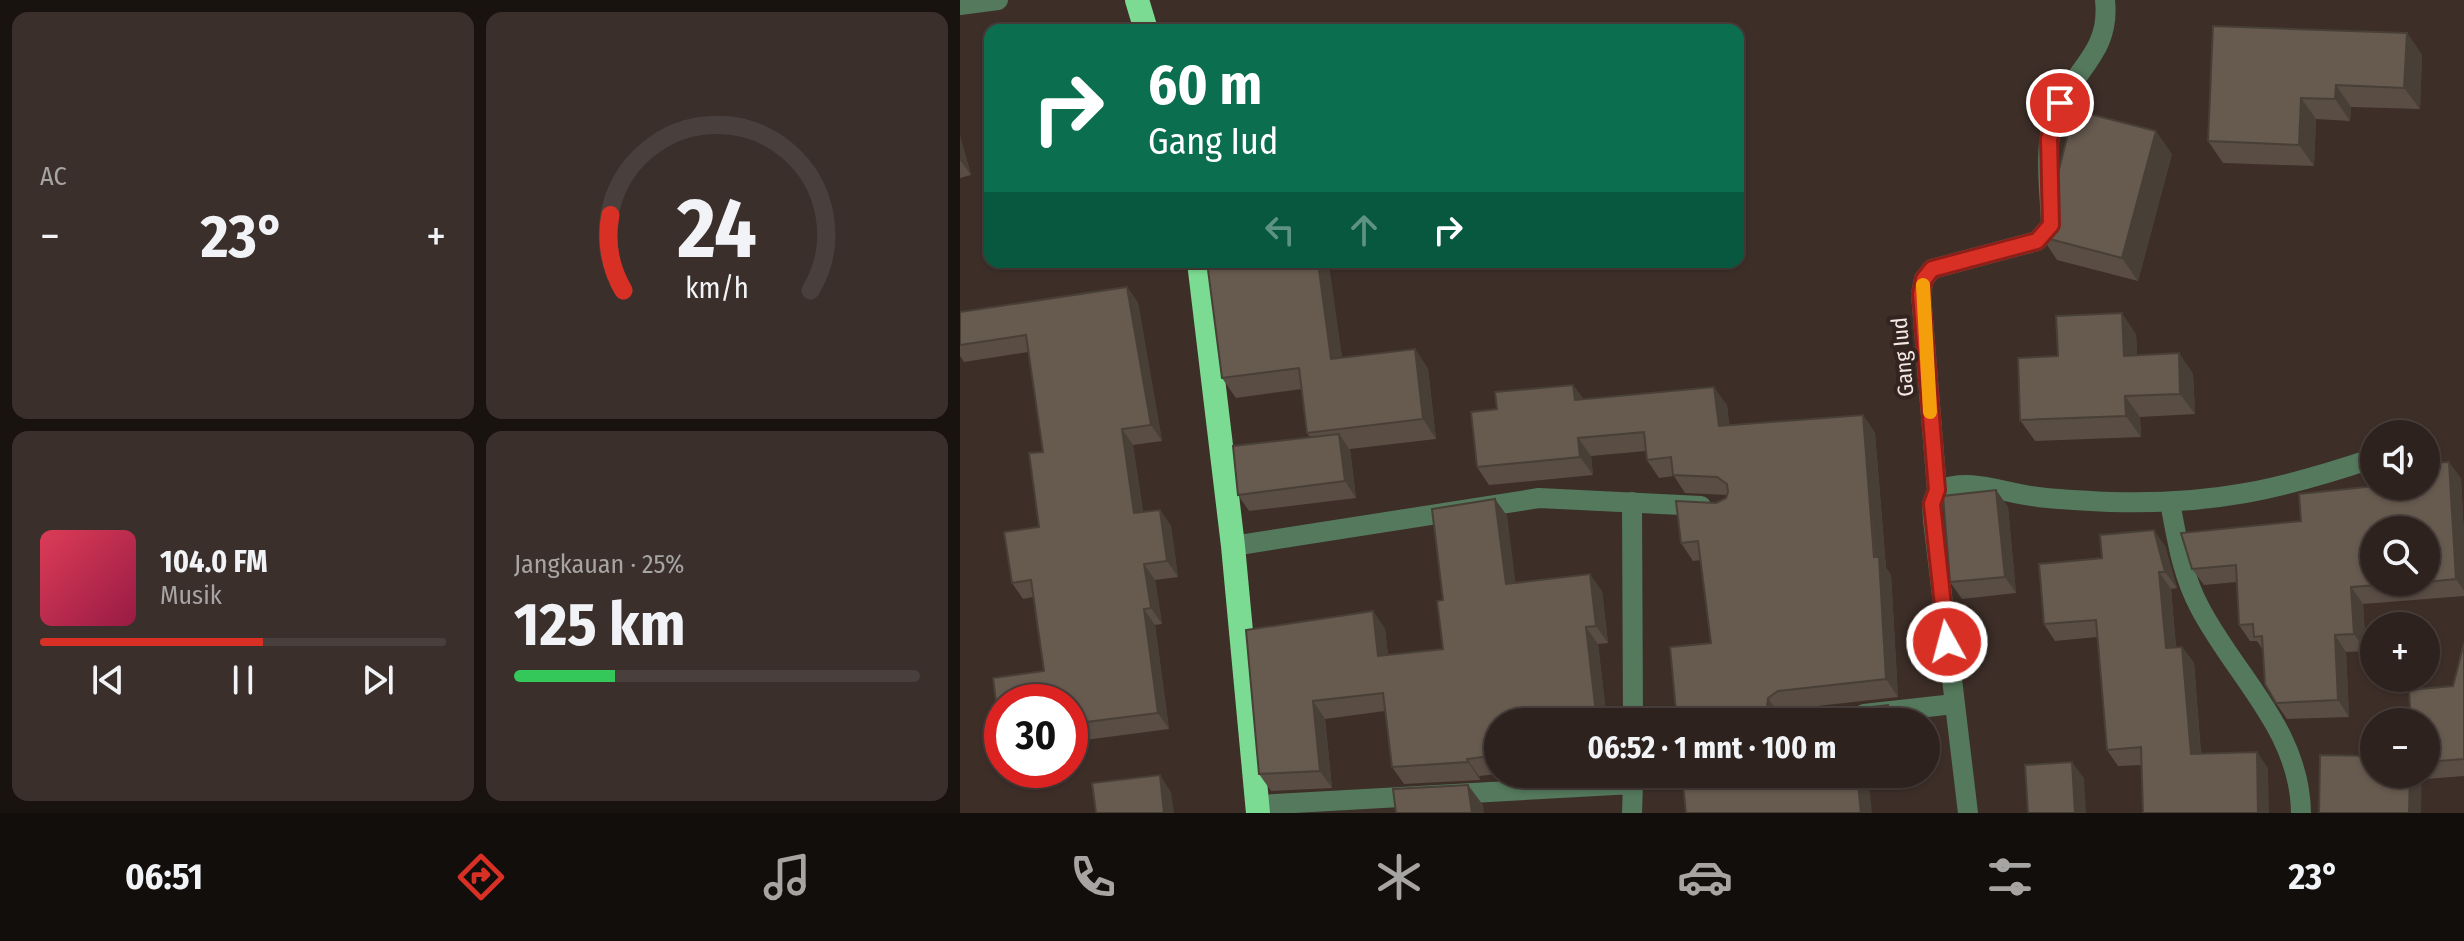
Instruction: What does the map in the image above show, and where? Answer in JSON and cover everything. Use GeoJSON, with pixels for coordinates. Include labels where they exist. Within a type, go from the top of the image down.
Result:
{"type":"FeatureCollection","features":[{"type":"Feature","properties":{"kind":"highway"},"geometry":{"type":"LineString","coordinates":[[1137,0],[1144,24]]}},
{"type":"Feature","properties":{"kind":"highway"},"geometry":{"type":"LineString","coordinates":[[1200,268],[1233,546],[1258,809]]}},
{"type":"Feature","properties":{"kind":"street"},"geometry":{"type":"LineString","coordinates":[[960,5],[998,0]]}},
{"type":"Feature","properties":{"kind":"street","name":"Gang Iud"},"geometry":{"type":"LineString","coordinates":[[1968,813],[1932,504],[1937,490],[1921,294],[1924,279],[1932,269],[2037,241],[2045,235],[2051,225],[2052,128],[2060,103],[2104,33],[2105,0]]}},
{"type":"Feature","properties":{"kind":"street"},"geometry":{"type":"LineString","coordinates":[[1937,490],[1956,483],[1976,483],[2035,497],[2170,502],[2236,498],[2302,483],[2360,463]]}},
{"type":"Feature","properties":{"kind":"street"},"geometry":{"type":"LineString","coordinates":[[1233,546],[1462,507],[1539,498],[1728,508]]}},
{"type":"Feature","properties":{"kind":"street"},"geometry":{"type":"LineString","coordinates":[[1632,502],[1633,708]]}},
{"type":"Feature","properties":{"kind":"street"},"geometry":{"type":"LineString","coordinates":[[2170,502],[2184,574],[2200,610],[2287,742],[2301,789],[2301,813]]}},
{"type":"Feature","properties":{"kind":"street"},"geometry":{"type":"LineString","coordinates":[[1918,708],[1954,704]]}},
{"type":"Feature","properties":{"kind":"street"},"geometry":{"type":"LineString","coordinates":[[1258,809],[1310,800],[1495,788]]}},
{"type":"Feature","properties":{"kind":"street"},"geometry":{"type":"LineString","coordinates":[[1632,813],[1633,788]]}},
{"type":"Feature","properties":{"kind":"building"},"geometry":{"type":"Polygon","coordinates":[[[2213,26],[2407,33],[2404,88],[2336,85],[2335,99],[2301,98],[2299,145],[2208,141],[2213,26]]]}},
{"type":"Feature","properties":{"kind":"building"},"geometry":{"type":"Polygon","coordinates":[[[2074,110],[2156,131],[2122,258],[2042,237],[2074,110]]]}},
{"type":"Feature","properties":{"kind":"building"},"geometry":{"type":"Polygon","coordinates":[[[1208,268],[1319,268],[1331,359],[1415,349],[1423,419],[1307,433],[1299,368],[1222,378],[1208,268]]]}},
{"type":"Feature","properties":{"kind":"building"},"geometry":{"type":"Polygon","coordinates":[[[1127,287],[1151,425],[1122,429],[1134,513],[1160,510],[1167,561],[1144,564],[1151,608],[1144,609],[1158,713],[1088,722],[1088,684],[994,684],[993,678],[1044,671],[1031,580],[1012,583],[1004,532],[1039,527],[1029,453],[1043,452],[1026,335],[960,345],[960,312],[1127,287]]]}},
{"type":"Feature","properties":{"kind":"building"},"geometry":{"type":"Polygon","coordinates":[[[2122,313],[2124,356],[2179,353],[2180,394],[2125,396],[2126,416],[2020,420],[2018,358],[2058,356],[2056,316],[2122,313]]]}},
{"type":"Feature","properties":{"kind":"building"},"geometry":{"type":"Polygon","coordinates":[[[1573,385],[1575,400],[1714,387],[1719,426],[1863,415],[1874,557],[1879,557],[1886,679],[1778,691],[1768,698],[1768,708],[1676,708],[1670,647],[1711,643],[1698,541],[1681,543],[1676,501],[1716,503],[1726,498],[1727,484],[1717,477],[1673,475],[1671,457],[1647,460],[1644,432],[1578,438],[1580,457],[1477,467],[1471,412],[1497,409],[1495,392],[1573,385]]]}},
{"type":"Feature","properties":{"kind":"building"},"geometry":{"type":"Polygon","coordinates":[[[1339,434],[1345,481],[1238,495],[1233,446],[1339,434]]]}},
{"type":"Feature","properties":{"kind":"building"},"geometry":{"type":"Polygon","coordinates":[[[2440,462],[2449,462],[2456,579],[2440,581],[2440,516],[2360,516],[2360,586],[2351,587],[2354,634],[2335,635],[2338,700],[2276,703],[2265,684],[2262,636],[2254,637],[2253,624],[2239,625],[2236,565],[2192,569],[2181,533],[2301,521],[2299,494],[2360,488],[2360,500],[2440,500],[2440,462]]]}},
{"type":"Feature","properties":{"kind":"building"},"geometry":{"type":"Polygon","coordinates":[[[1996,490],[2005,577],[1950,582],[1943,496],[1996,490]]]}},
{"type":"Feature","properties":{"kind":"building"},"geometry":{"type":"Polygon","coordinates":[[[1495,499],[1506,584],[1590,574],[1596,626],[1586,627],[1595,708],[1484,708],[1484,757],[1467,759],[1468,762],[1392,767],[1383,693],[1313,701],[1320,771],[1259,774],[1246,630],[1373,611],[1378,656],[1443,649],[1437,601],[1443,600],[1432,509],[1495,499]]]}},
{"type":"Feature","properties":{"kind":"building"},"geometry":{"type":"Polygon","coordinates":[[[2154,530],[2165,572],[2159,572],[2166,648],[2182,647],[2191,754],[2257,752],[2258,813],[2143,813],[2141,747],[2107,750],[2096,620],[2044,624],[2039,564],[2102,558],[2100,535],[2154,530]]]}},
{"type":"Feature","properties":{"kind":"building"},"geometry":{"type":"Polygon","coordinates":[[[2464,643],[2464,759],[2440,761],[2440,708],[2410,708],[2409,692],[2440,692],[2440,687],[2453,686],[2464,643]]]}},
{"type":"Feature","properties":{"kind":"building"},"geometry":{"type":"Polygon","coordinates":[[[1888,705],[1888,708],[1861,708],[1888,705]]]}},
{"type":"Feature","properties":{"kind":"building"},"geometry":{"type":"Polygon","coordinates":[[[2320,755],[2360,756],[2360,788],[2410,788],[2409,813],[2319,813],[2320,755]]]}},
{"type":"Feature","properties":{"kind":"building"},"geometry":{"type":"Polygon","coordinates":[[[2072,762],[2075,813],[2028,813],[2025,765],[2072,762]]]}},
{"type":"Feature","properties":{"kind":"building"},"geometry":{"type":"Polygon","coordinates":[[[1160,775],[1164,813],[1096,813],[1092,783],[1160,775]]]}},
{"type":"Feature","properties":{"kind":"building"},"geometry":{"type":"Polygon","coordinates":[[[1468,785],[1472,813],[1396,813],[1393,789],[1468,785]]]}},
{"type":"Feature","properties":{"kind":"building"},"geometry":{"type":"Polygon","coordinates":[[[1683,788],[1858,788],[1861,813],[1686,813],[1683,788]]]}},
{"type":"Feature","properties":{"kind":"slow traffic"},"geometry":{"type":"LineString","coordinates":[[1923,285],[1921,294],[1930,412]]}},
{"type":"Feature","properties":{"kind":"route"},"geometry":{"type":"LineString","coordinates":[[1947,642],[1932,504],[1937,490],[1921,294],[1924,279],[1932,269],[2037,241],[2045,235],[2051,225],[2049,139],[2060,103]]}}]}
